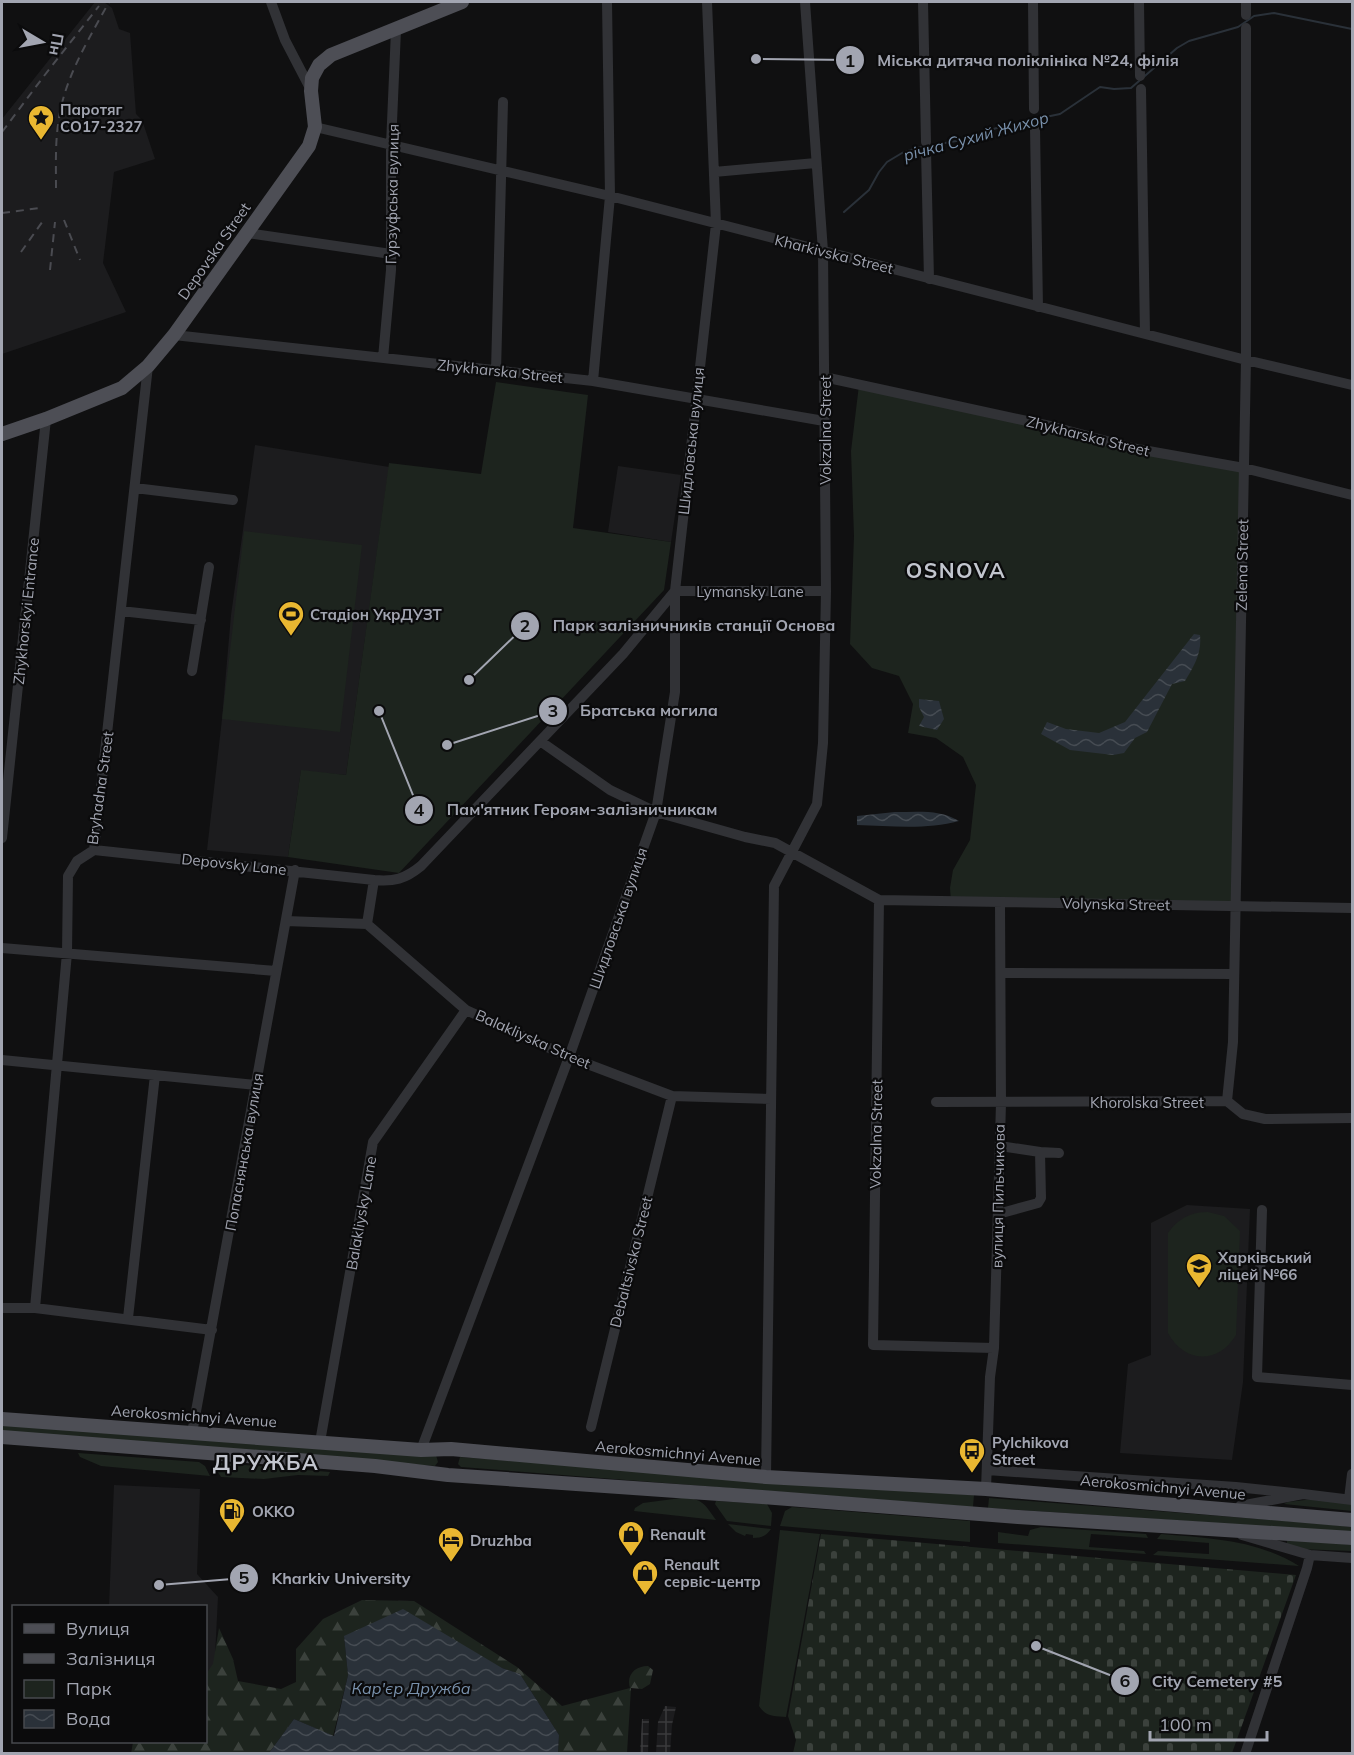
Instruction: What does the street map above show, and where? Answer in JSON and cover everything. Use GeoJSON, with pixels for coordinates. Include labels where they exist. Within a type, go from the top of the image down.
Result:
{"type":"FeatureCollection","features":[{"type":"Feature","properties":{"kind":"main road"},"geometry":{"type":"LineString","coordinates":[[311,91],[312,78],[319,65],[331,55],[462,2]]}},
{"type":"Feature","properties":{"kind":"main road","name":"Depovska Street"},"geometry":{"type":"LineString","coordinates":[[2,434],[122,388],[148,366],[174,335],[309,146],[315,127],[311,91]]}},
{"type":"Feature","properties":{"kind":"main road","name":"Aerokosmichnyi Avenue"},"geometry":{"type":"LineString","coordinates":[[2,1419],[421,1450],[451,1449],[766,1477],[986,1490],[1353,1520]]}},
{"type":"Feature","properties":{"kind":"main road"},"geometry":{"type":"LineString","coordinates":[[2,1437],[375,1466],[448,1475],[785,1498],[1018,1517],[1353,1538]]}},
{"type":"Feature","properties":{"kind":"main road"},"geometry":{"type":"LineString","coordinates":[[448,1475],[451,1449]]}},
{"type":"Feature","properties":{"kind":"street","name":"Depovska Street"},"geometry":{"type":"LineString","coordinates":[[271,2],[285,40],[311,91]]}},
{"type":"Feature","properties":{"kind":"street"},"geometry":{"type":"LineString","coordinates":[[593,381],[610,196],[607,2]]}},
{"type":"Feature","properties":{"kind":"street","name":"Шидловська вулиця"},"geometry":{"type":"LineString","coordinates":[[421,1450],[569,1057],[656,812],[675,692],[675,591],[716,224],[707,2]]}},
{"type":"Feature","properties":{"kind":"street","name":"Vokzalna Street"},"geometry":{"type":"LineString","coordinates":[[766,1477],[774,886],[816,804],[823,743],[826,591],[823,251],[804,2]]}},
{"type":"Feature","properties":{"kind":"street"},"geometry":{"type":"LineString","coordinates":[[923,2],[929,279]]}},
{"type":"Feature","properties":{"kind":"street"},"geometry":{"type":"LineString","coordinates":[[1033,2],[1035,109]]}},
{"type":"Feature","properties":{"kind":"street"},"geometry":{"type":"LineString","coordinates":[[1139,2],[1140,76]]}},
{"type":"Feature","properties":{"kind":"street"},"geometry":{"type":"LineString","coordinates":[[1246,2],[1246,15]]}},
{"type":"Feature","properties":{"kind":"street","name":"Zelena Street"},"geometry":{"type":"LineString","coordinates":[[1227,1101],[1233,1042],[1246,360],[1246,28]]}},
{"type":"Feature","properties":{"kind":"street","name":"Гурзуфська вулиця"},"geometry":{"type":"LineString","coordinates":[[383,358],[391,254],[391,145],[396,30]]}},
{"type":"Feature","properties":{"kind":"street"},"geometry":{"type":"LineString","coordinates":[[1141,89],[1145,334]]}},
{"type":"Feature","properties":{"kind":"street"},"geometry":{"type":"LineString","coordinates":[[496,370],[503,102]]}},
{"type":"Feature","properties":{"kind":"street","name":"Kharkivska Street"},"geometry":{"type":"LineString","coordinates":[[315,127],[610,196],[1246,360],[1353,385]]}},
{"type":"Feature","properties":{"kind":"street"},"geometry":{"type":"LineString","coordinates":[[1035,128],[1038,307]]}},
{"type":"Feature","properties":{"kind":"street"},"geometry":{"type":"LineString","coordinates":[[714,172],[816,163]]}},
{"type":"Feature","properties":{"kind":"street"},"geometry":{"type":"LineString","coordinates":[[247,233],[391,254]]}},
{"type":"Feature","properties":{"kind":"street","name":"Zhykharska Street"},"geometry":{"type":"LineString","coordinates":[[174,335],[593,381],[824,421]]}},
{"type":"Feature","properties":{"kind":"street","name":"Bryhadna Street"},"geometry":{"type":"LineString","coordinates":[[35,1308],[67,954],[68,876],[77,861],[94,850],[148,366]]}},
{"type":"Feature","properties":{"kind":"street","name":"Zhykharska Street"},"geometry":{"type":"LineString","coordinates":[[824,377],[1050,426],[1137,449],[1244,468],[1353,495]]}},
{"type":"Feature","properties":{"kind":"street","name":"Zhykhorskyi Entrance"},"geometry":{"type":"LineString","coordinates":[[2,838],[46,419]]}},
{"type":"Feature","properties":{"kind":"street"},"geometry":{"type":"LineString","coordinates":[[135,488],[233,500]]}},
{"type":"Feature","properties":{"kind":"street"},"geometry":{"type":"LineString","coordinates":[[192,671],[209,567]]}},
{"type":"Feature","properties":{"kind":"street","name":"Lymansky Lane"},"geometry":{"type":"LineString","coordinates":[[374,880],[402,879],[421,866],[623,654],[675,591],[826,591]]}},
{"type":"Feature","properties":{"kind":"street"},"geometry":{"type":"LineString","coordinates":[[122,611],[201,620]]}},
{"type":"Feature","properties":{"kind":"street"},"geometry":{"type":"LineString","coordinates":[[540,741],[610,790],[656,812],[775,843],[879,900]]}},
{"type":"Feature","properties":{"kind":"street","name":"Depovsky Lane"},"geometry":{"type":"LineString","coordinates":[[94,850],[374,880]]}},
{"type":"Feature","properties":{"kind":"street","name":"Попаснянська вулиця"},"geometry":{"type":"LineString","coordinates":[[192,1433],[295,870]]}},
{"type":"Feature","properties":{"kind":"street"},"geometry":{"type":"LineString","coordinates":[[286,921],[367,924],[374,880]]}},
{"type":"Feature","properties":{"kind":"street","name":"Vokzalna Street"},"geometry":{"type":"LineString","coordinates":[[879,900],[873,1345],[994,1348]]}},
{"type":"Feature","properties":{"kind":"street","name":"Volynska Street"},"geometry":{"type":"LineString","coordinates":[[879,900],[1353,908]]}},
{"type":"Feature","properties":{"kind":"street","name":"вулиця Пильчикова"},"geometry":{"type":"LineString","coordinates":[[986,1490],[990,1377],[994,1348],[1000,1146],[1000,903]]}},
{"type":"Feature","properties":{"kind":"street","name":"Balakliyska Street"},"geometry":{"type":"LineString","coordinates":[[367,924],[466,1010],[569,1057],[672,1096],[771,1099]]}},
{"type":"Feature","properties":{"kind":"street"},"geometry":{"type":"LineString","coordinates":[[2,948],[276,971]]}},
{"type":"Feature","properties":{"kind":"street"},"geometry":{"type":"LineString","coordinates":[[1001,973],[1234,974]]}},
{"type":"Feature","properties":{"kind":"street","name":"Balakliysky Lane"},"geometry":{"type":"LineString","coordinates":[[320,1442],[373,1142],[466,1010]]}},
{"type":"Feature","properties":{"kind":"street"},"geometry":{"type":"LineString","coordinates":[[2,1060],[257,1085]]}},
{"type":"Feature","properties":{"kind":"street"},"geometry":{"type":"LineString","coordinates":[[128,1318],[155,1075]]}},
{"type":"Feature","properties":{"kind":"street","name":"Debaltsivska Street"},"geometry":{"type":"LineString","coordinates":[[591,1427],[672,1096]]}},
{"type":"Feature","properties":{"kind":"street"},"geometry":{"type":"LineString","coordinates":[[1227,1101],[1243,1114],[1265,1119],[1353,1118]]}},
{"type":"Feature","properties":{"kind":"street","name":"Khorolska Street"},"geometry":{"type":"LineString","coordinates":[[936,1102],[1227,1101]]}},
{"type":"Feature","properties":{"kind":"street"},"geometry":{"type":"LineString","coordinates":[[1000,1146],[1059,1153]]}},
{"type":"Feature","properties":{"kind":"street"},"geometry":{"type":"LineString","coordinates":[[998,1214],[1038,1203],[1041,1198],[1040,1152]]}},
{"type":"Feature","properties":{"kind":"street"},"geometry":{"type":"LineString","coordinates":[[1262,1210],[1257,1377],[1353,1384]]}},
{"type":"Feature","properties":{"kind":"street"},"geometry":{"type":"LineString","coordinates":[[2,1308],[35,1308],[212,1329]]}},
{"type":"Feature","properties":{"kind":"street"},"geometry":{"type":"LineString","coordinates":[[987,1470],[1236,1487],[1351,1499],[1353,1474]]}},
{"type":"Feature","properties":{"kind":"street"},"geometry":{"type":"LineString","coordinates":[[1224,1508],[1255,1505],[1303,1494]]}},
{"type":"Feature","properties":{"kind":"street"},"geometry":{"type":"LineString","coordinates":[[1225,1529],[1310,1555],[1353,1558]]}},
{"type":"Feature","properties":{"kind":"street"},"geometry":{"type":"LineString","coordinates":[[1245,1754],[1310,1555]]}},
{"type":"Feature","properties":{"kind":"shaded area"},"geometry":{"type":"Polygon","coordinates":[[[95,2],[104,2],[112,8],[119,29],[130,33],[136,114],[142,120],[155,159],[114,172],[103,263],[126,312],[2,354],[2,119],[95,2]]]}},
{"type":"Feature","properties":{"kind":"shaded area"},"geometry":{"type":"Polygon","coordinates":[[[255,445],[389,467],[346,775],[301,771],[288,857],[207,850],[231,615],[255,445]]]}},
{"type":"Feature","properties":{"kind":"shaded area"},"geometry":{"type":"Polygon","coordinates":[[[618,466],[681,475],[671,542],[608,532],[618,466]]]}},
{"type":"Feature","properties":{"kind":"shaded area","name":"Харківський ліцей №66"},"geometry":{"type":"Polygon","coordinates":[[[1187,1205],[1250,1209],[1243,1382],[1232,1460],[1120,1453],[1128,1364],[1151,1355],[1151,1223],[1187,1205]]]}},
{"type":"Feature","properties":{"kind":"shaded area"},"geometry":{"type":"Polygon","coordinates":[[[114,1485],[200,1489],[197,1574],[218,1597],[214,1676],[207,1676],[207,1605],[109,1605],[114,1485]]]}},
{"type":"Feature","properties":{"kind":"shaded area"},"geometry":{"type":"Polygon","coordinates":[[[665,1706],[676,1707],[670,1753],[656,1753],[658,1722],[665,1706]]]}},
{"type":"Feature","properties":{"kind":"shaded area"},"geometry":{"type":"Polygon","coordinates":[[[642,1719],[649,1719],[648,1753],[640,1753],[642,1719]]]}},
{"type":"Feature","properties":{"kind":"green space"},"geometry":{"type":"Polygon","coordinates":[[[496,382],[588,395],[573,528],[671,542],[664,590],[399,873],[288,857],[301,770],[346,775],[389,463],[481,474],[496,382]]]}},
{"type":"Feature","properties":{"kind":"green space"},"geometry":{"type":"Polygon","coordinates":[[[859,385],[1244,468],[1235,905],[951,902],[950,888],[953,870],[970,840],[976,785],[963,757],[936,738],[908,733],[913,704],[899,676],[872,668],[850,644],[854,536],[851,451],[859,385]]]}},
{"type":"Feature","properties":{"kind":"green space","name":"Стадіон УкрДУЗТ"},"geometry":{"type":"Polygon","coordinates":[[[244,531],[362,545],[340,732],[222,719],[244,531]]]}},
{"type":"Feature","properties":{"kind":"green space"},"geometry":{"type":"Polygon","coordinates":[[[1208,1212],[1224,1216],[1240,1231],[1236,1335],[1220,1352],[1201,1356],[1192,1355],[1183,1350],[1168,1333],[1168,1233],[1185,1217],[1208,1212]]]}},
{"type":"Feature","properties":{"kind":"green space"},"geometry":{"type":"Polygon","coordinates":[[[2,1424],[436,1455],[438,1462],[435,1466],[2,1434],[2,1424]]]}},
{"type":"Feature","properties":{"kind":"green space"},"geometry":{"type":"Polygon","coordinates":[[[78,1453],[199,1462],[205,1466],[210,1476],[101,1466],[80,1457],[78,1453]]]}},
{"type":"Feature","properties":{"kind":"green space"},"geometry":{"type":"Polygon","coordinates":[[[460,1457],[974,1495],[973,1507],[461,1467],[458,1464],[460,1457]]]}},
{"type":"Feature","properties":{"kind":"green space"},"geometry":{"type":"Polygon","coordinates":[[[220,1463],[330,1472],[328,1476],[298,1475],[264,1479],[221,1477],[216,1469],[220,1463]]]}},
{"type":"Feature","properties":{"kind":"green space"},"geometry":{"type":"Polygon","coordinates":[[[681,1498],[698,1500],[716,1520],[634,1511],[643,1503],[681,1498]]]}},
{"type":"Feature","properties":{"kind":"green space"},"geometry":{"type":"Polygon","coordinates":[[[989,1498],[1325,1524],[1352,1527],[1352,1532],[988,1508],[989,1498]]]}},
{"type":"Feature","properties":{"kind":"green space"},"geometry":{"type":"Polygon","coordinates":[[[1313,1499],[1352,1504],[1352,1511],[1284,1504],[1313,1499]]]}},
{"type":"Feature","properties":{"kind":"green space"},"geometry":{"type":"Polygon","coordinates":[[[716,1501],[767,1504],[772,1513],[771,1526],[727,1521],[715,1504],[716,1501]]]}},
{"type":"Feature","properties":{"kind":"green space"},"geometry":{"type":"Polygon","coordinates":[[[792,1507],[970,1521],[970,1542],[780,1526],[785,1511],[792,1507]]]}},
{"type":"Feature","properties":{"kind":"green space"},"geometry":{"type":"Polygon","coordinates":[[[728,1524],[771,1529],[764,1536],[753,1538],[753,1535],[746,1534],[745,1536],[736,1532],[728,1524]]]}},
{"type":"Feature","properties":{"kind":"green space"},"geometry":{"type":"Polygon","coordinates":[[[1041,1527],[1146,1534],[1148,1538],[1091,1534],[1089,1547],[1144,1551],[1146,1554],[998,1543],[998,1532],[1028,1536],[1030,1530],[1041,1527]]]}},
{"type":"Feature","properties":{"kind":"green space"},"geometry":{"type":"Polygon","coordinates":[[[780,1530],[820,1534],[786,1717],[768,1714],[759,1706],[780,1530]]]}},
{"type":"Feature","properties":{"kind":"green space"},"geometry":{"type":"Polygon","coordinates":[[[821,1534],[1296,1575],[1232,1753],[793,1753],[796,1740],[788,1716],[821,1534]]]}},
{"type":"Feature","properties":{"kind":"green space"},"geometry":{"type":"Polygon","coordinates":[[[1161,1534],[1233,1542],[1267,1551],[1299,1566],[1153,1555],[1158,1551],[1209,1554],[1209,1543],[1157,1539],[1161,1534]]]}},
{"type":"Feature","properties":{"kind":"green space"},"geometry":{"type":"Polygon","coordinates":[[[1287,1538],[1352,1545],[1352,1551],[1298,1549],[1287,1544],[1287,1538]]]}},
{"type":"Feature","properties":{"kind":"green space"},"geometry":{"type":"Polygon","coordinates":[[[362,1600],[414,1601],[517,1667],[562,1706],[630,1688],[629,1679],[633,1672],[648,1666],[653,1670],[650,1684],[642,1689],[631,1688],[627,1753],[558,1753],[559,1735],[520,1674],[502,1668],[344,1636],[348,1675],[333,1736],[294,1719],[269,1753],[131,1754],[133,1743],[207,1743],[207,1673],[213,1664],[219,1628],[233,1659],[238,1681],[281,1689],[296,1682],[296,1649],[323,1619],[362,1600]]]}},
{"type":"Feature","properties":{"kind":"water"},"geometry":{"type":"Polygon","coordinates":[[[1194,634],[1200,635],[1200,648],[1197,659],[1185,681],[1172,684],[1147,732],[1135,738],[1124,753],[1113,755],[1070,750],[1041,734],[1047,722],[1066,729],[1099,733],[1125,722],[1194,634]]]}},
{"type":"Feature","properties":{"kind":"water"},"geometry":{"type":"Polygon","coordinates":[[[919,699],[939,701],[944,719],[937,730],[919,726],[924,717],[919,707],[919,699]]]}},
{"type":"Feature","properties":{"kind":"water"},"geometry":{"type":"Polygon","coordinates":[[[895,812],[936,813],[959,821],[922,826],[857,825],[857,816],[895,812]]]}},
{"type":"Feature","properties":{"kind":"water","name":"Кар'єр Дружба"},"geometry":{"type":"Polygon","coordinates":[[[403,1609],[502,1668],[520,1674],[559,1735],[558,1753],[269,1753],[294,1719],[334,1736],[348,1675],[344,1636],[403,1609]]]}},
{"type":"Feature","properties":{"kind":"waterway","name":"річка Сухий Жихор"},"geometry":{"type":"LineString","coordinates":[[844,212],[869,190],[887,162],[902,153],[956,141],[1003,126],[1060,114],[1100,87],[1131,88],[1177,48],[1189,41],[1238,27],[1254,16],[1274,13],[1352,29]]}},
{"type":"Feature","properties":{"kind":"railway"},"geometry":{"type":"LineString","coordinates":[[56,188],[57,135],[62,103],[72,73],[109,2]]}},
{"type":"Feature","properties":{"kind":"railway"},"geometry":{"type":"LineString","coordinates":[[2,132],[99,6]]}},
{"type":"Feature","properties":{"kind":"railway"},"geometry":{"type":"LineString","coordinates":[[2,213],[40,208]]}},
{"type":"Feature","properties":{"kind":"railway"},"geometry":{"type":"LineString","coordinates":[[21,252],[45,218]]}},
{"type":"Feature","properties":{"kind":"railway"},"geometry":{"type":"LineString","coordinates":[[64,220],[80,260]]}},
{"type":"Feature","properties":{"kind":"railway"},"geometry":{"type":"LineString","coordinates":[[50,270],[55,222]]}},
{"type":"Feature","properties":{"kind":"place","name":"Міська дитяча поліклініка №24, філія"},"geometry":{"type":"Point","coordinates":[756,59]}},
{"type":"Feature","properties":{"kind":"place","name":"Паротяг СО17-2327"},"geometry":{"type":"Point","coordinates":[41,141]}},
{"type":"Feature","properties":{"kind":"place","name":"Стадіон УкрДУЗТ"},"geometry":{"type":"Point","coordinates":[291,637]}},
{"type":"Feature","properties":{"kind":"place","name":"Парк залізничників станції Основа"},"geometry":{"type":"Point","coordinates":[469,680]}},
{"type":"Feature","properties":{"kind":"place","name":"Пам'ятник Героям-залізничникам"},"geometry":{"type":"Point","coordinates":[379,711]}},
{"type":"Feature","properties":{"kind":"place","name":"Братська могила"},"geometry":{"type":"Point","coordinates":[447,745]}},
{"type":"Feature","properties":{"kind":"place","name":"Харківський ліцей №66"},"geometry":{"type":"Point","coordinates":[1199,1289]}},
{"type":"Feature","properties":{"kind":"place","name":"Pylchikova Street"},"geometry":{"type":"Point","coordinates":[972,1474]}},
{"type":"Feature","properties":{"kind":"place","name":"OKKO"},"geometry":{"type":"Point","coordinates":[232,1534]}},
{"type":"Feature","properties":{"kind":"place","name":"Renault"},"geometry":{"type":"Point","coordinates":[631,1557]}},
{"type":"Feature","properties":{"kind":"place","name":"Druzhba"},"geometry":{"type":"Point","coordinates":[451,1563]}},
{"type":"Feature","properties":{"kind":"place","name":"Kharkiv University"},"geometry":{"type":"Point","coordinates":[159,1585]}},
{"type":"Feature","properties":{"kind":"place","name":"Renault сервіс-центр"},"geometry":{"type":"Point","coordinates":[645,1596]}},
{"type":"Feature","properties":{"kind":"place","name":"City Cemetery #5"},"geometry":{"type":"Point","coordinates":[1036,1646]}},
{"type":"Feature","properties":{"kind":"district","name":"OSNOVA"},"geometry":{"type":"Point","coordinates":[956,570]}},
{"type":"Feature","properties":{"kind":"district","name":"ДРУЖБА"},"geometry":{"type":"Point","coordinates":[266,1462]}}]}
